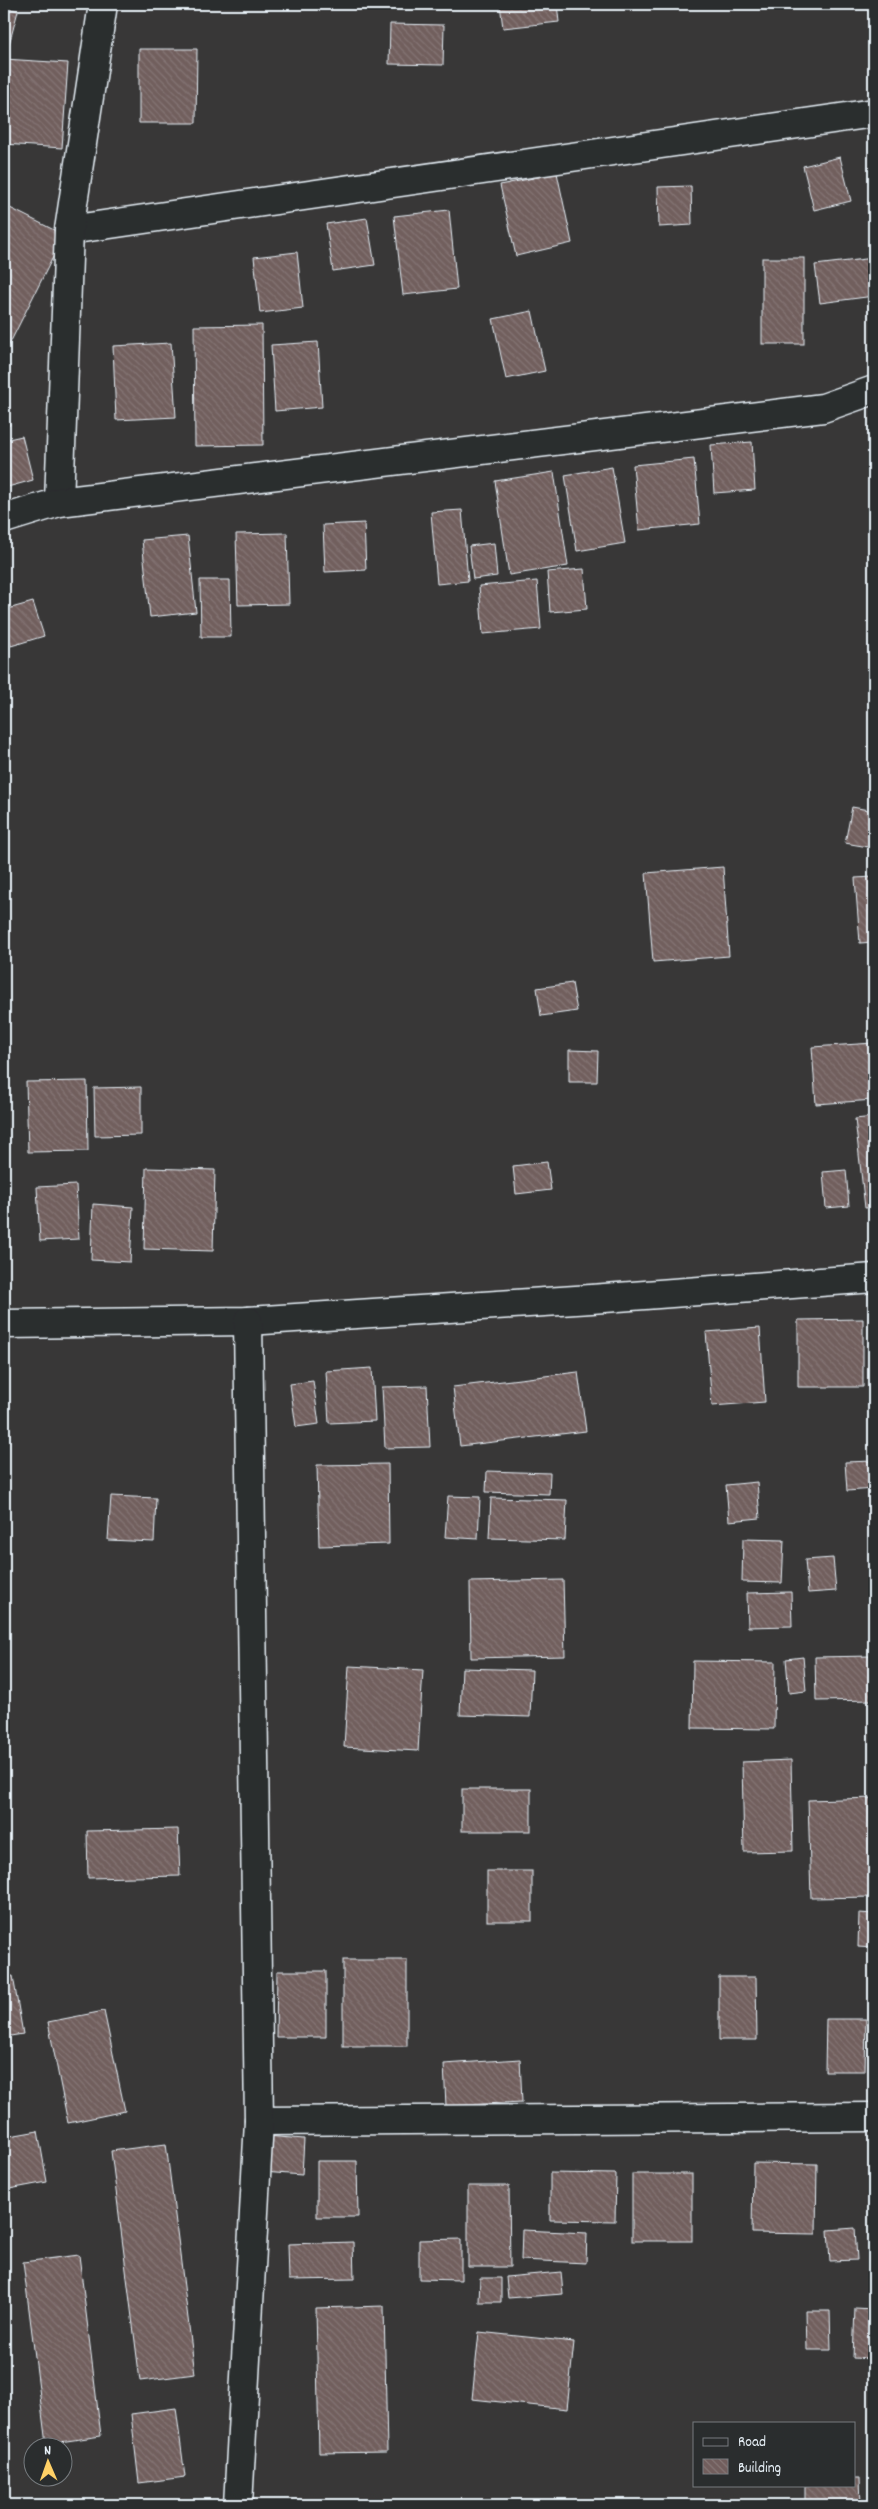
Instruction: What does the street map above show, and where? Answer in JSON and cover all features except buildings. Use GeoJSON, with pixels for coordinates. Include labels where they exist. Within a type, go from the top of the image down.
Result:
{"type":"FeatureCollection","features":[{"type":"Feature","properties":{"kind":"street"},"geometry":{"type":"LineString","coordinates":[[59,502],[69,230],[103,4]]}},
{"type":"Feature","properties":{"kind":"street"},"geometry":{"type":"LineString","coordinates":[[69,230],[874,112]]}},
{"type":"Feature","properties":{"kind":"street"},"geometry":{"type":"LineString","coordinates":[[4,519],[59,502],[823,408],[874,390]]}},
{"type":"Feature","properties":{"kind":"street"},"geometry":{"type":"LineString","coordinates":[[4,1324],[248,1321],[591,1300],[874,1278]]}},
{"type":"Feature","properties":{"kind":"street"},"geometry":{"type":"LineString","coordinates":[[238,2505],[259,2121],[248,1321]]}},
{"type":"Feature","properties":{"kind":"street"},"geometry":{"type":"LineString","coordinates":[[259,2121],[874,2117]]}}]}
